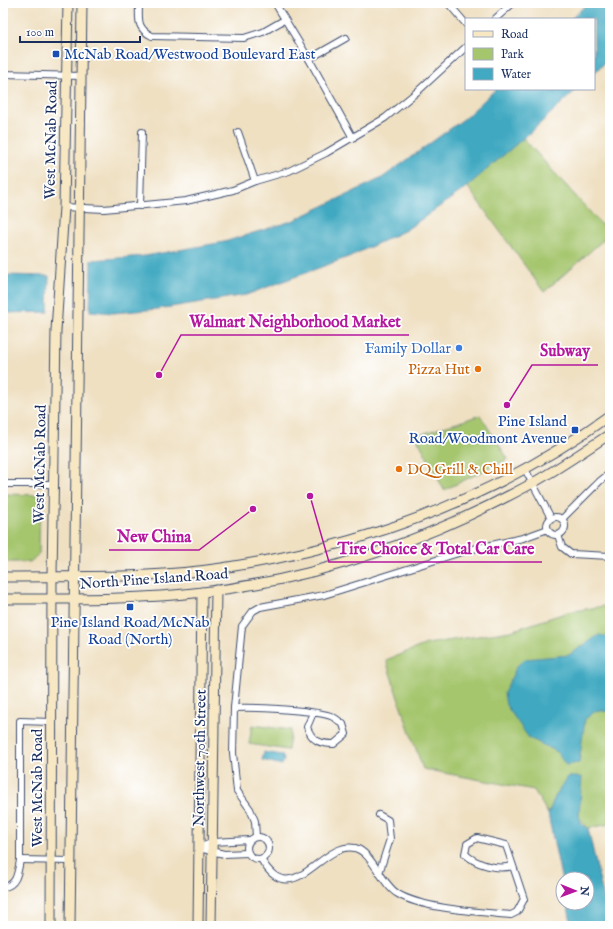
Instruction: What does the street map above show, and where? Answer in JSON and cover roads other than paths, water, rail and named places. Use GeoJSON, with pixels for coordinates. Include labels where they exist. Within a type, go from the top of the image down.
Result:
{"type":"FeatureCollection","features":[{"type":"Feature","properties":{"kind":"main road","name":"West McNab Road"},"geometry":{"type":"LineString","coordinates":[[51,926],[52,576],[56,331],[64,208],[68,3]]}},
{"type":"Feature","properties":{"kind":"main road","name":"West McNab Road"},"geometry":{"type":"LineString","coordinates":[[70,926],[82,3]]}},
{"type":"Feature","properties":{"kind":"main road","name":"North Pine Island Road"},"geometry":{"type":"LineString","coordinates":[[3,577],[148,575],[221,569],[342,544],[389,530],[454,504],[525,469],[610,415]]}},
{"type":"Feature","properties":{"kind":"main road","name":"North Pine Island Road"},"geometry":{"type":"LineString","coordinates":[[3,599],[52,599],[202,592],[296,575],[332,566],[441,528],[532,483],[610,434]]}},
{"type":"Feature","properties":{"kind":"main road","name":"Northwest 70th Street"},"geometry":{"type":"LineString","coordinates":[[211,926],[216,590]]}},
{"type":"Feature","properties":{"kind":"main road","name":"Northwest 70th Street"},"geometry":{"type":"LineString","coordinates":[[198,926],[202,592]]}},
{"type":"Feature","properties":{"kind":"main road"},"geometry":{"type":"LineString","coordinates":[[202,659],[215,659]]}},
{"type":"Feature","properties":{"kind":"main road"},"geometry":{"type":"LineString","coordinates":[[201,712],[214,712]]}},
{"type":"Feature","properties":{"kind":"street"},"geometry":{"type":"LineString","coordinates":[[139,3],[138,21],[143,31],[152,36],[244,38],[264,32],[284,20]]}},
{"type":"Feature","properties":{"kind":"street"},"geometry":{"type":"LineString","coordinates":[[275,3],[309,59],[353,138]]}},
{"type":"Feature","properties":{"kind":"street"},"geometry":{"type":"LineString","coordinates":[[448,3],[465,23]]}},
{"type":"Feature","properties":{"kind":"street"},"geometry":{"type":"LineString","coordinates":[[496,18],[513,3]]}},
{"type":"Feature","properties":{"kind":"street"},"geometry":{"type":"LineString","coordinates":[[309,59],[346,38]]}},
{"type":"Feature","properties":{"kind":"street"},"geometry":{"type":"LineString","coordinates":[[64,208],[104,209],[186,201],[233,190],[255,181],[289,171],[326,153],[385,118],[418,91],[465,48]]}},
{"type":"Feature","properties":{"kind":"street"},"geometry":{"type":"LineString","coordinates":[[3,74],[81,76]]}},
{"type":"Feature","properties":{"kind":"street"},"geometry":{"type":"LineString","coordinates":[[140,206],[142,132]]}},
{"type":"Feature","properties":{"kind":"street"},"geometry":{"type":"LineString","coordinates":[[238,132],[255,181]]}},
{"type":"Feature","properties":{"kind":"street"},"geometry":{"type":"LineString","coordinates":[[525,469],[551,518]]}},
{"type":"Feature","properties":{"kind":"street"},"geometry":{"type":"LineString","coordinates":[[562,519],[610,473]]}},
{"type":"Feature","properties":{"kind":"street"},"geometry":{"type":"LineString","coordinates":[[3,484],[54,484]]}},
{"type":"Feature","properties":{"kind":"street"},"geometry":{"type":"LineString","coordinates":[[557,516],[562,519],[566,524],[565,530],[558,535],[551,534],[548,529],[548,523],[551,518],[557,516]]}},
{"type":"Feature","properties":{"kind":"street"},"geometry":{"type":"LineString","coordinates":[[256,836],[256,821],[250,809],[237,791],[234,775],[233,753],[234,708],[242,626],[253,611],[260,607],[324,596],[468,550],[523,538],[548,529]]}},
{"type":"Feature","properties":{"kind":"street"},"geometry":{"type":"LineString","coordinates":[[558,535],[562,547],[571,554],[610,556]]}},
{"type":"Feature","properties":{"kind":"street"},"geometry":{"type":"LineString","coordinates":[[234,708],[250,707],[313,713],[332,716],[343,724],[346,734],[334,744],[321,744],[311,736],[307,727],[313,713]]}},
{"type":"Feature","properties":{"kind":"street"},"geometry":{"type":"LineString","coordinates":[[3,887],[6,887],[16,880],[20,860],[20,720],[51,722]]}},
{"type":"Feature","properties":{"kind":"street"},"geometry":{"type":"LineString","coordinates":[[379,874],[390,839],[388,820],[380,815]]}},
{"type":"Feature","properties":{"kind":"street"},"geometry":{"type":"LineString","coordinates":[[256,836],[266,840],[269,846],[267,854],[261,859],[253,858],[248,853],[246,846],[250,840],[256,836]]}},
{"type":"Feature","properties":{"kind":"street"},"geometry":{"type":"LineString","coordinates":[[261,859],[271,874],[278,878],[288,879],[303,873],[336,852],[346,848],[356,848],[364,853],[390,888],[406,898],[461,910],[511,915],[516,912],[524,899],[513,866],[506,845],[477,838],[467,844],[465,854],[474,862],[502,868],[513,866]]}},
{"type":"Feature","properties":{"kind":"street"},"geometry":{"type":"LineString","coordinates":[[199,848],[213,842],[250,840]]}},
{"type":"Feature","properties":{"kind":"street"},"geometry":{"type":"LineString","coordinates":[[199,848],[224,854],[248,853]]}},
{"type":"Feature","properties":{"kind":"street"},"geometry":{"type":"LineString","coordinates":[[20,860],[71,861]]}},
{"type":"Feature","properties":{"kind":"water"},"geometry":{"type":"Polygon","coordinates":[[[588,3],[610,3],[610,58],[595,72],[595,18],[572,18],[588,3]]]}},
{"type":"Feature","properties":{"kind":"water"},"geometry":{"type":"Polygon","coordinates":[[[495,90],[576,90],[534,129],[463,190],[406,230],[351,256],[246,295],[158,309],[113,313],[90,311],[91,260],[145,256],[224,242],[292,221],[382,178],[465,118],[495,90]]]}},
{"type":"Feature","properties":{"kind":"water"},"geometry":{"type":"Polygon","coordinates":[[[3,275],[49,276],[48,312],[3,313],[3,275]]]}},
{"type":"Feature","properties":{"kind":"water"},"geometry":{"type":"Polygon","coordinates":[[[599,635],[610,637],[610,712],[597,710],[585,719],[579,763],[566,765],[556,751],[529,738],[506,705],[504,693],[517,666],[525,659],[569,655],[599,635]]]}},
{"type":"Feature","properties":{"kind":"water"},"geometry":{"type":"Polygon","coordinates":[[[264,752],[282,755],[284,759],[282,765],[262,760],[264,752]]]}},
{"type":"Feature","properties":{"kind":"water"},"geometry":{"type":"Polygon","coordinates":[[[568,777],[582,777],[579,814],[581,824],[588,828],[610,926],[572,926],[569,911],[595,911],[595,871],[560,871],[548,814],[556,795],[568,777]]]}},
{"type":"Feature","properties":{"kind":"place","name":"McNab Road/Westwood Boulevard East"},"geometry":{"type":"Point","coordinates":[56,54]}},
{"type":"Feature","properties":{"kind":"place","name":"Family Dollar"},"geometry":{"type":"Point","coordinates":[459,348]}},
{"type":"Feature","properties":{"kind":"place","name":"Pizza Hut"},"geometry":{"type":"Point","coordinates":[478,369]}},
{"type":"Feature","properties":{"kind":"place","name":"Walmart Neighborhood Market"},"geometry":{"type":"Point","coordinates":[159,375]}},
{"type":"Feature","properties":{"kind":"place","name":"Subway"},"geometry":{"type":"Point","coordinates":[507,405]}},
{"type":"Feature","properties":{"kind":"place","name":"Pine Island Road/Woodmont Avenue"},"geometry":{"type":"Point","coordinates":[575,430]}},
{"type":"Feature","properties":{"kind":"place","name":"DQ Grill & Chill"},"geometry":{"type":"Point","coordinates":[399,469]}},
{"type":"Feature","properties":{"kind":"place","name":"Tire Choice & Total Car Care"},"geometry":{"type":"Point","coordinates":[310,496]}},
{"type":"Feature","properties":{"kind":"place","name":"New China"},"geometry":{"type":"Point","coordinates":[253,509]}},
{"type":"Feature","properties":{"kind":"place","name":"Pine Island Road/McNab Road (North)"},"geometry":{"type":"Point","coordinates":[130,607]}}]}
